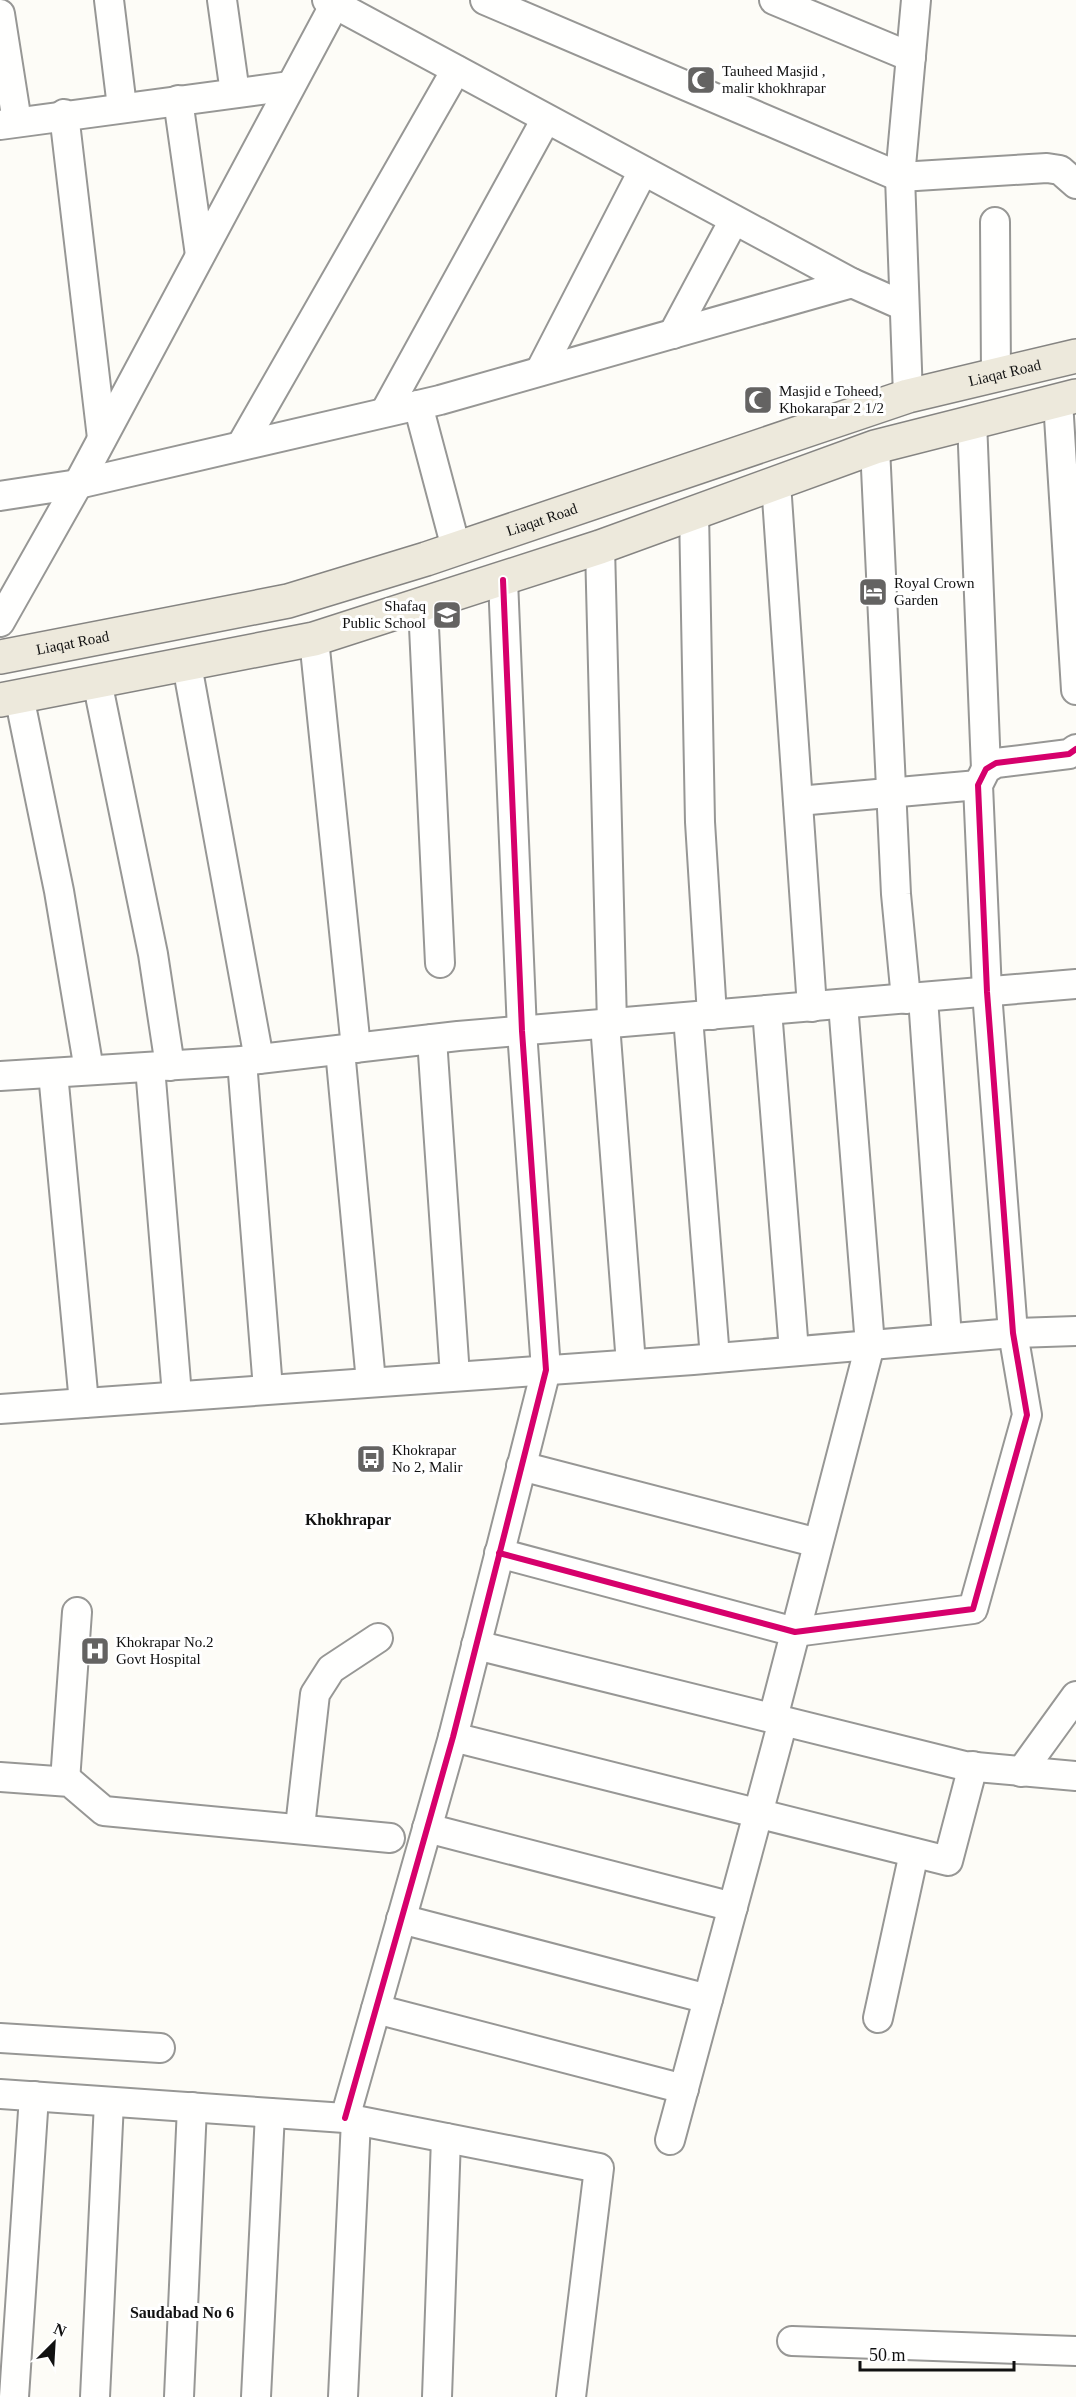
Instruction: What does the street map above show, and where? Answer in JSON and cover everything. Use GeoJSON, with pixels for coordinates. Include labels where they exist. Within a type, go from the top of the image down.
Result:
{"type":"FeatureCollection","features":[{"type":"Feature","properties":{"kind":"main road","name":"Liaqat Road"},"geometry":{"type":"LineString","coordinates":[[0,657],[288,601],[456,548],[908,396],[1076,356]]}},
{"type":"Feature","properties":{"kind":"main road"},"geometry":{"type":"LineString","coordinates":[[9,698],[314,639],[423,606],[600,547],[875,447],[1067,399]]}},
{"type":"Feature","properties":{"kind":"street"},"geometry":{"type":"LineString","coordinates":[[109,0],[122,107]]}},
{"type":"Feature","properties":{"kind":"street"},"geometry":{"type":"LineString","coordinates":[[222,0],[235,93]]}},
{"type":"Feature","properties":{"kind":"street"},"geometry":{"type":"LineString","coordinates":[[485,0],[545,12],[900,177],[1047,168],[1060,170],[1076,184]]}},
{"type":"Feature","properties":{"kind":"street"},"geometry":{"type":"LineString","coordinates":[[774,0],[911,57]]}},
{"type":"Feature","properties":{"kind":"street"},"geometry":{"type":"LineString","coordinates":[[908,396],[900,177],[916,0]]}},
{"type":"Feature","properties":{"kind":"street"},"geometry":{"type":"LineString","coordinates":[[0,621],[78,484],[333,2],[852,283],[904,306]]}},
{"type":"Feature","properties":{"kind":"street"},"geometry":{"type":"LineString","coordinates":[[0,14],[9,123],[290,86]]}},
{"type":"Feature","properties":{"kind":"street"},"geometry":{"type":"LineString","coordinates":[[242,444],[456,70]]}},
{"type":"Feature","properties":{"kind":"street"},"geometry":{"type":"LineString","coordinates":[[178,100],[200,255]]}},
{"type":"Feature","properties":{"kind":"street"},"geometry":{"type":"LineString","coordinates":[[64,114],[102,438]]}},
{"type":"Feature","properties":{"kind":"street"},"geometry":{"type":"LineString","coordinates":[[385,412],[546,119]]}},
{"type":"Feature","properties":{"kind":"street"},"geometry":{"type":"LineString","coordinates":[[540,371],[643,171]]}},
{"type":"Feature","properties":{"kind":"street"},"geometry":{"type":"LineString","coordinates":[[673,334],[734,220]]}},
{"type":"Feature","properties":{"kind":"street"},"geometry":{"type":"LineString","coordinates":[[995,222],[996,375]]}},
{"type":"Feature","properties":{"kind":"street"},"geometry":{"type":"LineString","coordinates":[[1,487],[78,484],[242,444],[418,405],[852,283]]}},
{"type":"Feature","properties":{"kind":"street"},"geometry":{"type":"LineString","coordinates":[[1067,399],[1076,690]]}},
{"type":"Feature","properties":{"kind":"street"},"geometry":{"type":"LineString","coordinates":[[418,405],[456,548]]}},
{"type":"Feature","properties":{"kind":"street"},"geometry":{"type":"LineString","coordinates":[[499,1554],[795,1632],[973,1608],[1027,1414],[1013,1333],[987,992],[972,421]]}},
{"type":"Feature","properties":{"kind":"street"},"geometry":{"type":"LineString","coordinates":[[875,447],[896,894],[914,998],[947,1338]]}},
{"type":"Feature","properties":{"kind":"street"},"geometry":{"type":"LineString","coordinates":[[776,483],[812,1006]]}},
{"type":"Feature","properties":{"kind":"street"},"geometry":{"type":"LineString","coordinates":[[694,512],[700,822],[700,1016],[716,1358]]}},
{"type":"Feature","properties":{"kind":"street"},"geometry":{"type":"LineString","coordinates":[[600,547],[609,1024],[631,1364]]}},
{"type":"Feature","properties":{"kind":"street"},"geometry":{"type":"LineString","coordinates":[[343,2397],[351,2119],[376,2009],[453,1737],[546,1370],[522,1031],[503,580]]}},
{"type":"Feature","properties":{"kind":"street"},"geometry":{"type":"LineString","coordinates":[[423,606],[440,963]]}},
{"type":"Feature","properties":{"kind":"street"},"geometry":{"type":"LineString","coordinates":[[314,639],[348,1049],[370,1382]]}},
{"type":"Feature","properties":{"kind":"street"},"geometry":{"type":"LineString","coordinates":[[187,665],[251,1060],[268,1389]]}},
{"type":"Feature","properties":{"kind":"street"},"geometry":{"type":"LineString","coordinates":[[97,681],[153,954],[177,1395]]}},
{"type":"Feature","properties":{"kind":"street"},"geometry":{"type":"LineString","coordinates":[[9,698],[59,891],[89,1070]]}},
{"type":"Feature","properties":{"kind":"street"},"geometry":{"type":"LineString","coordinates":[[798,801],[892,793],[982,777],[996,764],[1069,754],[1076,749]]}},
{"type":"Feature","properties":{"kind":"street"},"geometry":{"type":"LineString","coordinates":[[0,1076],[251,1060],[432,1039],[1076,984]]}},
{"type":"Feature","properties":{"kind":"street"},"geometry":{"type":"LineString","coordinates":[[670,2140],[758,1814],[795,1632],[870,1345],[843,1004]]}},
{"type":"Feature","properties":{"kind":"street"},"geometry":{"type":"LineString","coordinates":[[767,1010],[794,1351]]}},
{"type":"Feature","properties":{"kind":"street"},"geometry":{"type":"LineString","coordinates":[[432,1039],[455,1376]]}},
{"type":"Feature","properties":{"kind":"street"},"geometry":{"type":"LineString","coordinates":[[53,1072],[84,1403]]}},
{"type":"Feature","properties":{"kind":"street"},"geometry":{"type":"LineString","coordinates":[[0,1409],[716,1358],[1013,1333],[1076,1331]]}},
{"type":"Feature","properties":{"kind":"street"},"geometry":{"type":"LineString","coordinates":[[522,1466],[818,1543]]}},
{"type":"Feature","properties":{"kind":"street"},"geometry":{"type":"LineString","coordinates":[[64,1781],[77,1612]]}},
{"type":"Feature","properties":{"kind":"street"},"geometry":{"type":"LineString","coordinates":[[300,1827],[315,1694],[331,1669],[378,1638]]}},
{"type":"Feature","properties":{"kind":"street"},"geometry":{"type":"LineString","coordinates":[[476,1645],[973,1766],[1076,1776]]}},
{"type":"Feature","properties":{"kind":"street"},"geometry":{"type":"LineString","coordinates":[[1021,1772],[1076,1696]]}},
{"type":"Feature","properties":{"kind":"street"},"geometry":{"type":"LineString","coordinates":[[453,1737],[948,1861],[973,1766]]}},
{"type":"Feature","properties":{"kind":"street"},"geometry":{"type":"LineString","coordinates":[[0,1777],[64,1781],[75,1785],[94,1805],[104,1811],[300,1827],[390,1838]]}},
{"type":"Feature","properties":{"kind":"street"},"geometry":{"type":"LineString","coordinates":[[427,1828],[733,1907]]}},
{"type":"Feature","properties":{"kind":"street"},"geometry":{"type":"LineString","coordinates":[[878,2018],[915,1853]]}},
{"type":"Feature","properties":{"kind":"street"},"geometry":{"type":"LineString","coordinates":[[401,1919],[708,1999]]}},
{"type":"Feature","properties":{"kind":"street"},"geometry":{"type":"LineString","coordinates":[[376,2009],[684,2089]]}},
{"type":"Feature","properties":{"kind":"street"},"geometry":{"type":"LineString","coordinates":[[0,2038],[160,2048]]}},
{"type":"Feature","properties":{"kind":"street"},"geometry":{"type":"LineString","coordinates":[[0,2094],[351,2119],[599,2169],[571,2397]]}},
{"type":"Feature","properties":{"kind":"street"},"geometry":{"type":"LineString","coordinates":[[14,2397],[34,2096]]}},
{"type":"Feature","properties":{"kind":"street"},"geometry":{"type":"LineString","coordinates":[[95,2397],[109,2102]]}},
{"type":"Feature","properties":{"kind":"street"},"geometry":{"type":"LineString","coordinates":[[178,2397],[192,2108]]}},
{"type":"Feature","properties":{"kind":"street"},"geometry":{"type":"LineString","coordinates":[[256,2397],[270,2113]]}},
{"type":"Feature","properties":{"kind":"street"},"geometry":{"type":"LineString","coordinates":[[437,2397],[446,2138]]}},
{"type":"Feature","properties":{"kind":"street"},"geometry":{"type":"LineString","coordinates":[[792,2341],[1076,2351]]}},
{"type":"Feature","properties":{"kind":"cycle path"},"geometry":{"type":"LineString","coordinates":[[345,2118],[453,1737],[546,1370],[522,1031],[503,580]]}},
{"type":"Feature","properties":{"kind":"cycle path"},"geometry":{"type":"LineString","coordinates":[[499,1553],[795,1632],[973,1609],[1027,1415],[1013,1333],[987,992],[978,785],[986,769],[996,763],[1069,754],[1076,749]]}},
{"type":"Feature","properties":{"kind":"place","name":"Tauheed Masjid , malir khokhrapar"},"geometry":{"type":"Point","coordinates":[701,80]}},
{"type":"Feature","properties":{"kind":"place","name":"Masjid e Toheed, Khokarapar 2 1/2"},"geometry":{"type":"Point","coordinates":[758,400]}},
{"type":"Feature","properties":{"kind":"place","name":"Royal Crown Garden"},"geometry":{"type":"Point","coordinates":[873,592]}},
{"type":"Feature","properties":{"kind":"place","name":"Shafaq Public School"},"geometry":{"type":"Point","coordinates":[447,615]}},
{"type":"Feature","properties":{"kind":"place","name":"Khokrapar No 2, Malir"},"geometry":{"type":"Point","coordinates":[371,1459]}},
{"type":"Feature","properties":{"kind":"place","name":"Khokrapar No.2 Govt Hospital"},"geometry":{"type":"Point","coordinates":[95,1651]}},
{"type":"Feature","properties":{"kind":"district","name":"Khokhrapar"},"geometry":{"type":"Point","coordinates":[348,1519]}},
{"type":"Feature","properties":{"kind":"district","name":"Saudabad No 6"},"geometry":{"type":"Point","coordinates":[182,2312]}}]}
